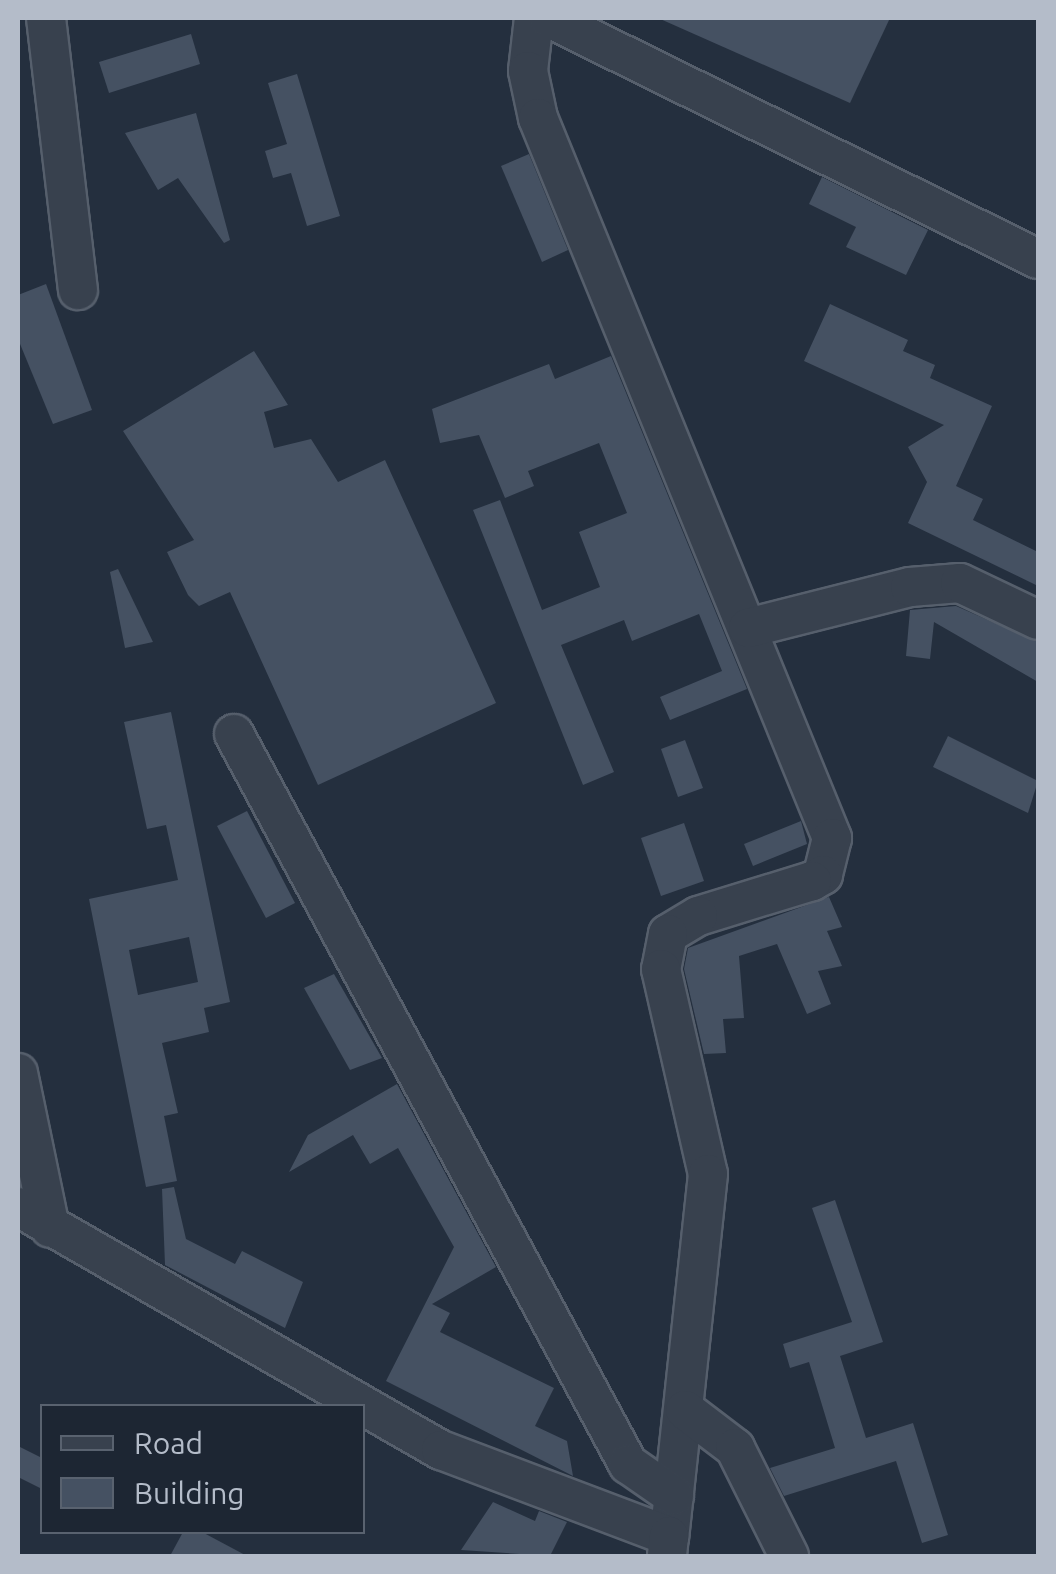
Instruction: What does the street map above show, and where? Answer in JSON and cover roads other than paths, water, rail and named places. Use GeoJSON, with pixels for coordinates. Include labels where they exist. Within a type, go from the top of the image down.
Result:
{"type":"FeatureCollection","features":[{"type":"Feature","properties":{"kind":"street"},"geometry":{"type":"LineString","coordinates":[[46,18],[78,290]]}},
{"type":"Feature","properties":{"kind":"street"},"geometry":{"type":"LineString","coordinates":[[365,1407],[441,1450],[668,1546],[708,1174],[661,970],[668,934],[698,916],[812,881],[822,875],[832,838],[538,118],[528,71],[534,18]]}},
{"type":"Feature","properties":{"kind":"street"},"geometry":{"type":"LineString","coordinates":[[549,18],[1038,260]]}},
{"type":"Feature","properties":{"kind":"street"},"geometry":{"type":"LineString","coordinates":[[748,628],[910,587],[960,583],[1038,620]]}},
{"type":"Feature","properties":{"kind":"street"},"geometry":{"type":"LineString","coordinates":[[234,734],[628,1464],[674,1496]]}},
{"type":"Feature","properties":{"kind":"street"},"geometry":{"type":"LineString","coordinates":[[18,1073],[50,1228]]}},
{"type":"Feature","properties":{"kind":"street"},"geometry":{"type":"LineString","coordinates":[[18,1206],[50,1228],[360,1404]]}},
{"type":"Feature","properties":{"kind":"street"},"geometry":{"type":"LineString","coordinates":[[685,1410],[735,1448],[789,1556]]}}]}
